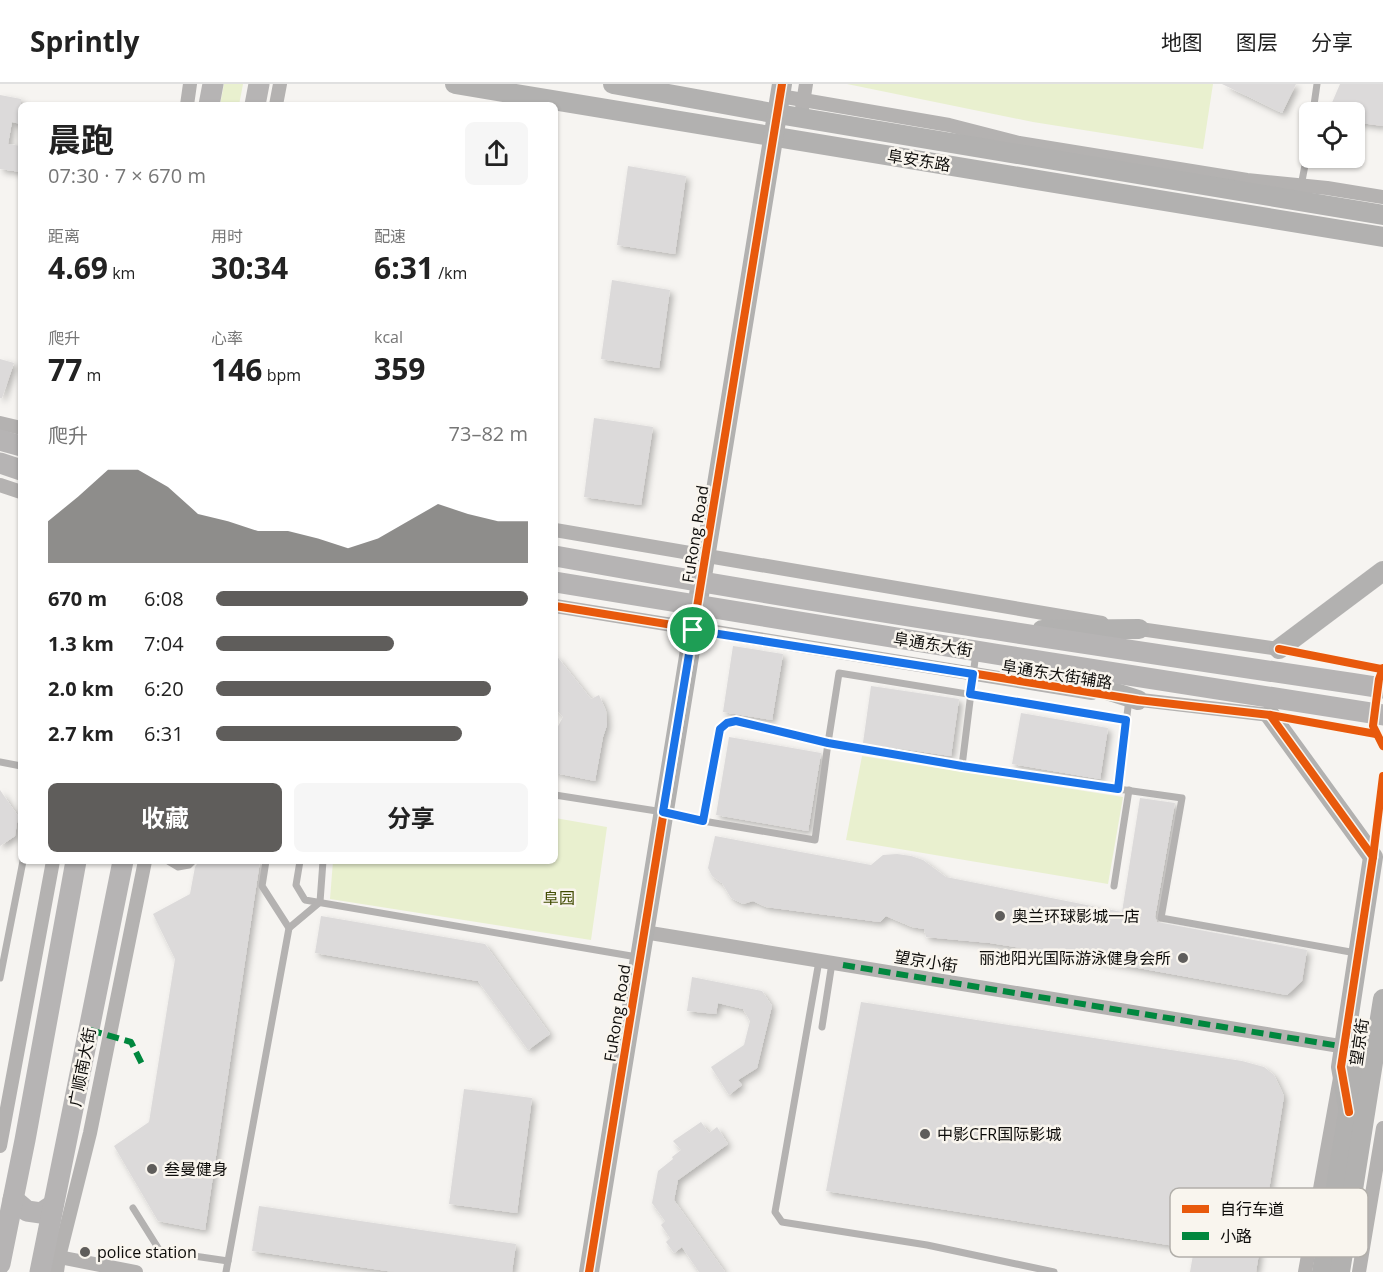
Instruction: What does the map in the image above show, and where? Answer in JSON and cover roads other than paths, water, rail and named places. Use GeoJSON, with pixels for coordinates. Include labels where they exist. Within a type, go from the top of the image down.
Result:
{"type":"FeatureCollection","features":[{"type":"Feature","properties":{"kind":"main road"},"geometry":{"type":"LineString","coordinates":[[256,102],[259,84]]}},
{"type":"Feature","properties":{"kind":"main road"},"geometry":{"type":"LineString","coordinates":[[0,440],[18,445]]}},
{"type":"Feature","properties":{"kind":"main road"},"geometry":{"type":"LineString","coordinates":[[0,463],[18,469]]}},
{"type":"Feature","properties":{"kind":"main road","name":"阜通东大街"},"geometry":{"type":"LineString","coordinates":[[558,557],[701,583],[995,631],[1383,688]]}},
{"type":"Feature","properties":{"kind":"main road","name":"阜通东大街"},"geometry":{"type":"LineString","coordinates":[[558,583],[985,653],[1383,715]]}},
{"type":"Feature","properties":{"kind":"main road"},"geometry":{"type":"LineString","coordinates":[[0,1264],[75,864]]}},
{"type":"Feature","properties":{"kind":"main road","name":"广顺南大街"},"geometry":{"type":"LineString","coordinates":[[40,1272],[122,864]]}},
{"type":"Feature","properties":{"kind":"main road"},"geometry":{"type":"LineString","coordinates":[[14,1199],[27,1211],[40,1213],[53,1205]]}},
{"type":"Feature","properties":{"kind":"street"},"geometry":{"type":"LineString","coordinates":[[188,102],[191,84],[211,92]]}},
{"type":"Feature","properties":{"kind":"street"},"geometry":{"type":"LineString","coordinates":[[277,102],[280,84]]}},
{"type":"Feature","properties":{"kind":"street","name":"阜安东路"},"geometry":{"type":"LineString","coordinates":[[455,84],[493,98],[523,102]]}},
{"type":"Feature","properties":{"kind":"street","name":"阜安东路"},"geometry":{"type":"LineString","coordinates":[[613,84],[780,98],[802,109],[1300,193],[1383,214]]}},
{"type":"Feature","properties":{"kind":"street"},"geometry":{"type":"LineString","coordinates":[[802,109],[806,84]]}},
{"type":"Feature","properties":{"kind":"street","name":"FuRong Road"},"geometry":{"type":"LineString","coordinates":[[589,1272],[780,98]]}},
{"type":"Feature","properties":{"kind":"street","name":"阜安东路"},"geometry":{"type":"LineString","coordinates":[[558,107],[773,135],[1383,237]]}},
{"type":"Feature","properties":{"kind":"street"},"geometry":{"type":"LineString","coordinates":[[1300,193],[1383,197]]}},
{"type":"Feature","properties":{"kind":"street"},"geometry":{"type":"LineString","coordinates":[[0,423],[18,428]]}},
{"type":"Feature","properties":{"kind":"street"},"geometry":{"type":"LineString","coordinates":[[0,485],[18,491]]}},
{"type":"Feature","properties":{"kind":"street"},"geometry":{"type":"LineString","coordinates":[[558,530],[1139,629],[1279,649],[1383,571]]}},
{"type":"Feature","properties":{"kind":"street","name":"阜通东大街辅路"},"geometry":{"type":"LineString","coordinates":[[558,607],[1134,700],[1270,716]]}},
{"type":"Feature","properties":{"kind":"street"},"geometry":{"type":"LineString","coordinates":[[995,631],[1139,629]]}},
{"type":"Feature","properties":{"kind":"street"},"geometry":{"type":"LineString","coordinates":[[985,653],[1134,700]]}},
{"type":"Feature","properties":{"kind":"street"},"geometry":{"type":"LineString","coordinates":[[1270,716],[1373,857],[1346,1047],[1320,1188]]}},
{"type":"Feature","properties":{"kind":"street"},"geometry":{"type":"LineString","coordinates":[[1,1140],[52,864]]}},
{"type":"Feature","properties":{"kind":"street"},"geometry":{"type":"LineString","coordinates":[[57,1272],[90,1133],[144,864]]}},
{"type":"Feature","properties":{"kind":"street","name":"望京街"},"geometry":{"type":"LineString","coordinates":[[1336,1188],[1383,883]]}},
{"type":"Feature","properties":{"kind":"street","name":"望京小街"},"geometry":{"type":"LineString","coordinates":[[644,932],[1346,1047]]}},
{"type":"Feature","properties":{"kind":"street"},"geometry":{"type":"LineString","coordinates":[[1353,1188],[1383,999]]}},
{"type":"Feature","properties":{"kind":"street"},"geometry":{"type":"LineString","coordinates":[[1341,1067],[1349,1112]]}},
{"type":"Feature","properties":{"kind":"street"},"geometry":{"type":"LineString","coordinates":[[1370,1084],[1383,1068]]}},
{"type":"Feature","properties":{"kind":"street"},"geometry":{"type":"LineString","coordinates":[[1368,1218],[1383,1128]]}},
{"type":"Feature","properties":{"kind":"street"},"geometry":{"type":"LineString","coordinates":[[59,1257],[136,1272]]}},
{"type":"Feature","properties":{"kind":"street"},"geometry":{"type":"LineString","coordinates":[[1305,1272],[1308,1257]]}},
{"type":"Feature","properties":{"kind":"street","name":"望京街"},"geometry":{"type":"LineString","coordinates":[[1322,1272],[1325,1257]]}},
{"type":"Feature","properties":{"kind":"street"},"geometry":{"type":"LineString","coordinates":[[1340,1272],[1342,1257]]}},
{"type":"Feature","properties":{"kind":"street"},"geometry":{"type":"LineString","coordinates":[[1359,1272],[1362,1257]]}},
{"type":"Feature","properties":{"kind":"lane"},"geometry":{"type":"LineString","coordinates":[[1314,102],[1317,84]]}},
{"type":"Feature","properties":{"kind":"lane"},"geometry":{"type":"LineString","coordinates":[[1300,193],[1305,168]]}},
{"type":"Feature","properties":{"kind":"lane"},"geometry":{"type":"LineString","coordinates":[[962,766],[973,674],[985,653]]}},
{"type":"Feature","properties":{"kind":"lane"},"geometry":{"type":"LineString","coordinates":[[558,795],[815,840],[838,673],[1126,720]]}},
{"type":"Feature","properties":{"kind":"lane"},"geometry":{"type":"LineString","coordinates":[[1118,789],[1126,720],[1134,700]]}},
{"type":"Feature","properties":{"kind":"lane"},"geometry":{"type":"LineString","coordinates":[[703,821],[717,738],[720,729],[727,723],[736,721],[828,743],[962,766],[1182,798],[1161,918],[1359,954]]}},
{"type":"Feature","properties":{"kind":"lane"},"geometry":{"type":"LineString","coordinates":[[0,762],[18,765]]}},
{"type":"Feature","properties":{"kind":"lane"},"geometry":{"type":"LineString","coordinates":[[1114,886],[1129,790]]}},
{"type":"Feature","properties":{"kind":"lane"},"geometry":{"type":"LineString","coordinates":[[0,978],[22,864]]}},
{"type":"Feature","properties":{"kind":"lane"},"geometry":{"type":"LineString","coordinates":[[173,864],[178,867],[190,864]]}},
{"type":"Feature","properties":{"kind":"lane"},"geometry":{"type":"LineString","coordinates":[[266,864],[262,886],[289,928]]}},
{"type":"Feature","properties":{"kind":"lane"},"geometry":{"type":"LineString","coordinates":[[300,864],[296,885],[305,900],[640,958]]}},
{"type":"Feature","properties":{"kind":"lane"},"geometry":{"type":"LineString","coordinates":[[226,1272],[289,928],[320,902],[323,864]]}},
{"type":"Feature","properties":{"kind":"lane"},"geometry":{"type":"LineString","coordinates":[[822,1027],[831,963]]}},
{"type":"Feature","properties":{"kind":"lane"},"geometry":{"type":"LineString","coordinates":[[831,963],[776,1212],[782,1222],[927,1245],[1054,1272]]}},
{"type":"Feature","properties":{"kind":"lane"},"geometry":{"type":"LineString","coordinates":[[1,1140],[25,1140]]}},
{"type":"Feature","properties":{"kind":"lane"},"geometry":{"type":"LineString","coordinates":[[132,1208],[160,1251],[228,1262]]}},
{"type":"Feature","properties":{"kind":"place","name":"奥兰环球影城一店"},"geometry":{"type":"Point","coordinates":[1000,916]}},
{"type":"Feature","properties":{"kind":"place","name":"丽池阳光国际游泳健身会所"},"geometry":{"type":"Point","coordinates":[1183,958]}},
{"type":"Feature","properties":{"kind":"place","name":"中影CFR国际影城"},"geometry":{"type":"Point","coordinates":[925,1134]}},
{"type":"Feature","properties":{"kind":"place","name":"叁曼健身"},"geometry":{"type":"Point","coordinates":[152,1169]}},
{"type":"Feature","properties":{"kind":"place","name":"police station"},"geometry":{"type":"Point","coordinates":[85,1252]}},
{"type":"Feature","properties":{"kind":"park label","name":"阜园"},"geometry":{"type":"Point","coordinates":[559,898]}}]}
